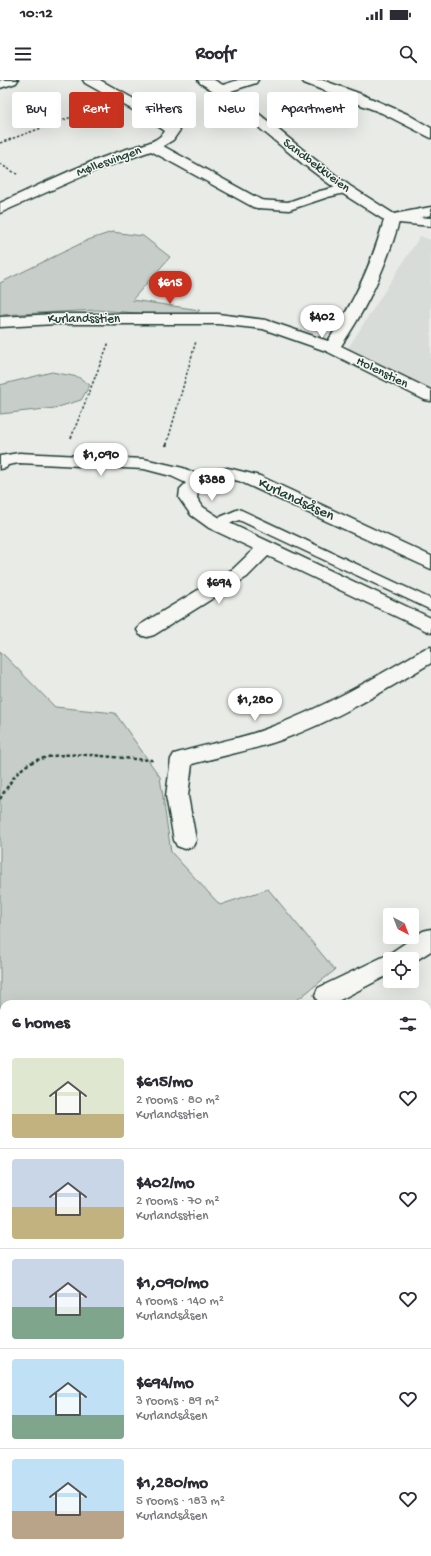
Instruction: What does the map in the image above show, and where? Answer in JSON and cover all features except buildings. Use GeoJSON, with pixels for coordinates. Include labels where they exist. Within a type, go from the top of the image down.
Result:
{"type":"FeatureCollection","features":[{"type":"Feature","properties":{"kind":"street"},"geometry":{"type":"LineString","coordinates":[[0,84],[12,80]]}},
{"type":"Feature","properties":{"kind":"street"},"geometry":{"type":"LineString","coordinates":[[90,80],[111,92]]}},
{"type":"Feature","properties":{"kind":"street","name":"Sandbekkveien"},"geometry":{"type":"LineString","coordinates":[[205,80],[222,90],[302,157],[344,189],[392,219]]}},
{"type":"Feature","properties":{"kind":"street"},"geometry":{"type":"LineString","coordinates":[[222,90],[252,80]]}},
{"type":"Feature","properties":{"kind":"street"},"geometry":{"type":"LineString","coordinates":[[309,80],[390,111],[414,122],[431,134]]}},
{"type":"Feature","properties":{"kind":"street"},"geometry":{"type":"LineString","coordinates":[[124,100],[173,130],[168,137],[153,146]]}},
{"type":"Feature","properties":{"kind":"street","name":"Møllesvingen"},"geometry":{"type":"LineString","coordinates":[[0,209],[71,176],[132,151],[153,146],[258,204]]}},
{"type":"Feature","properties":{"kind":"street"},"geometry":{"type":"LineString","coordinates":[[332,348],[354,312],[381,257],[392,219],[431,211]]}},
{"type":"Feature","properties":{"kind":"street","name":"Kurlandsstien"},"geometry":{"type":"LineString","coordinates":[[0,322],[56,319],[218,319],[266,325],[332,348]]}},
{"type":"Feature","properties":{"kind":"street","name":"Holenstien"},"geometry":{"type":"LineString","coordinates":[[332,348],[431,396]]}},
{"type":"Feature","properties":{"kind":"street"},"geometry":{"type":"LineString","coordinates":[[0,464],[2,461],[19,458],[144,464],[176,472],[197,481],[189,489],[188,498],[197,511],[216,524],[431,626]]}},
{"type":"Feature","properties":{"kind":"street","name":"Kurlandsåsen"},"geometry":{"type":"LineString","coordinates":[[197,481],[211,475],[223,473],[238,474],[254,480],[431,563]]}},
{"type":"Feature","properties":{"kind":"street"},"geometry":{"type":"LineString","coordinates":[[147,630],[240,573],[266,548]]}},
{"type":"Feature","properties":{"kind":"street"},"geometry":{"type":"LineString","coordinates":[[185,840],[178,796],[182,759],[283,730],[332,709],[378,685],[431,654]]}},
{"type":"Feature","properties":{"kind":"street"},"geometry":{"type":"LineString","coordinates":[[412,952],[431,938]]}},
{"type":"Feature","properties":{"kind":"street"},"geometry":{"type":"LineString","coordinates":[[327,995],[383,967]]}},
{"type":"Feature","properties":{"kind":"lane"},"geometry":{"type":"LineString","coordinates":[[258,204],[289,206],[344,189]]}},
{"type":"Feature","properties":{"kind":"lane"},"geometry":{"type":"LineString","coordinates":[[392,219],[431,222]]}},
{"type":"Feature","properties":{"kind":"lane"},"geometry":{"type":"LineString","coordinates":[[216,524],[239,514],[431,605]]}},
{"type":"Feature","properties":{"kind":"path"},"geometry":{"type":"LineString","coordinates":[[0,143],[69,118]]}},
{"type":"Feature","properties":{"kind":"path"},"geometry":{"type":"LineString","coordinates":[[62,460],[118,319]]}},
{"type":"Feature","properties":{"kind":"path"},"geometry":{"type":"LineString","coordinates":[[159,468],[202,319]]}},
{"type":"Feature","properties":{"kind":"path"},"geometry":{"type":"LineString","coordinates":[[0,799],[19,772],[27,765],[46,757],[68,756],[145,761],[182,759]]}},
{"type":"Feature","properties":{"kind":"shaded area"},"geometry":{"type":"Polygon","coordinates":[[[112,232],[143,236],[170,257],[132,300],[200,310],[192,317],[97,310],[0,315],[0,283],[88,240],[112,232]]]}},
{"type":"Feature","properties":{"kind":"shaded area"},"geometry":{"type":"Polygon","coordinates":[[[420,236],[431,240],[431,389],[346,351],[420,236]]]}},
{"type":"Feature","properties":{"kind":"shaded area"},"geometry":{"type":"Polygon","coordinates":[[[52,372],[78,377],[90,385],[81,400],[55,408],[0,414],[0,385],[52,372]]]}},
{"type":"Feature","properties":{"kind":"shaded area"},"geometry":{"type":"Polygon","coordinates":[[[0,651],[55,707],[115,713],[160,777],[171,852],[220,905],[268,889],[335,970],[297,1000],[0,1000],[0,651]]]}}]}
